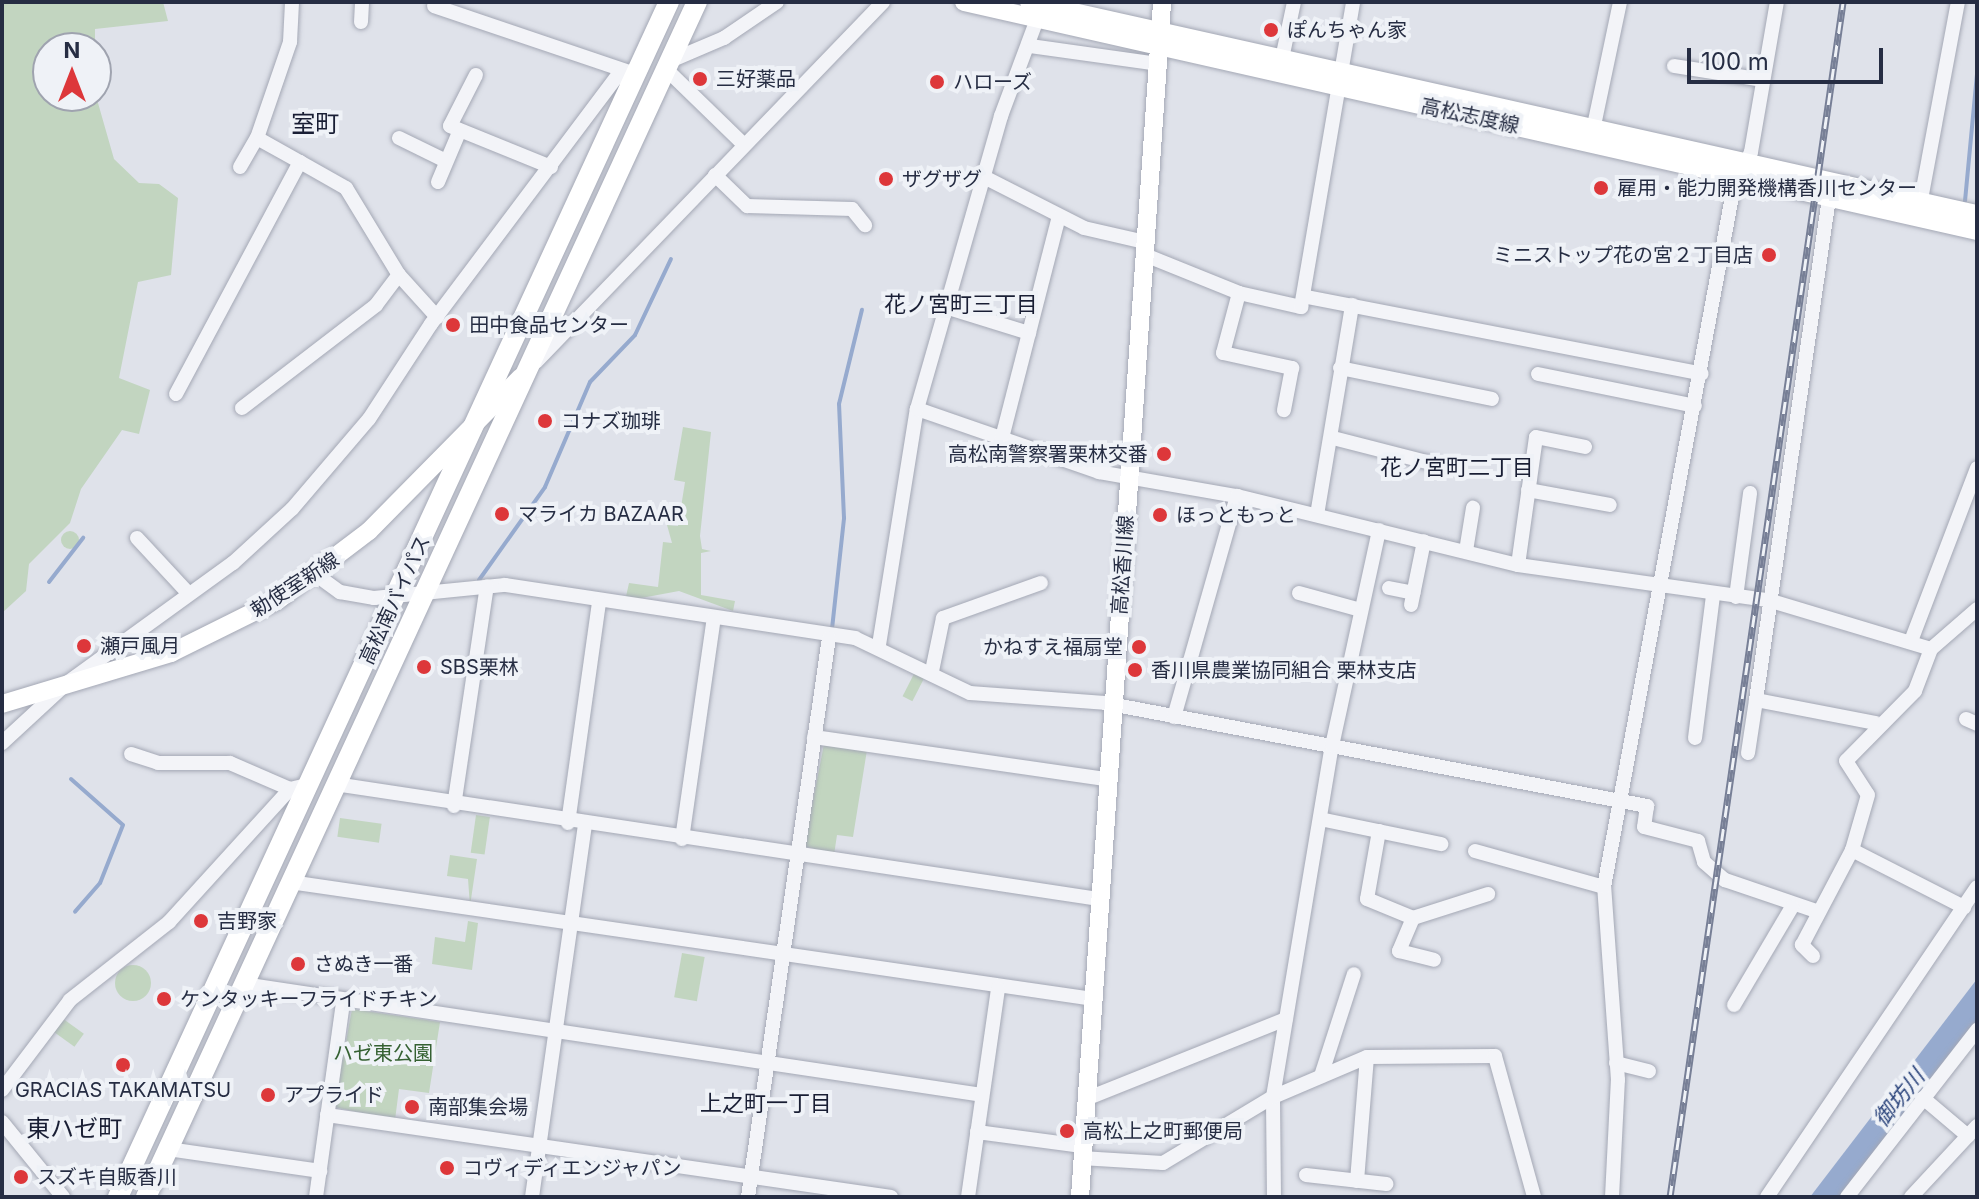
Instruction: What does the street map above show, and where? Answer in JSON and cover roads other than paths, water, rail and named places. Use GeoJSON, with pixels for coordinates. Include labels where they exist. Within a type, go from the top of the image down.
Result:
{"type":"FeatureCollection","features":[{"type":"Feature","properties":{"kind":"highway","name":"高松南バイパス"},"geometry":{"type":"LineString","coordinates":[[118,1197],[298,787],[397,597],[669,2]]}},
{"type":"Feature","properties":{"kind":"highway","name":"高松南バイパス"},"geometry":{"type":"LineString","coordinates":[[146,1197],[335,784],[428,595],[697,2]]}},
{"type":"Feature","properties":{"kind":"main road","name":"高松志度線"},"geometry":{"type":"LineString","coordinates":[[964,2],[1036,9],[1160,37],[1919,210],[1977,231]]}},
{"type":"Feature","properties":{"kind":"main road","name":"高松香川線"},"geometry":{"type":"LineString","coordinates":[[1080,1197],[1162,2]]}},
{"type":"Feature","properties":{"kind":"main road","name":"高松志度線"},"geometry":{"type":"LineString","coordinates":[[1741,170],[1829,198],[1977,214]]}},
{"type":"Feature","properties":{"kind":"main road","name":"勅使室新線"},"geometry":{"type":"LineString","coordinates":[[2,704],[202,640],[315,574],[369,531],[528,370]]}},
{"type":"Feature","properties":{"kind":"street"},"geometry":{"type":"LineString","coordinates":[[240,167],[257,138],[290,42],[292,2]]}},
{"type":"Feature","properties":{"kind":"street"},"geometry":{"type":"LineString","coordinates":[[361,22],[362,2]]}},
{"type":"Feature","properties":{"kind":"street"},"geometry":{"type":"LineString","coordinates":[[744,145],[668,66],[724,38],[777,2]]}},
{"type":"Feature","properties":{"kind":"street"},"geometry":{"type":"LineString","coordinates":[[528,370],[883,2]]}},
{"type":"Feature","properties":{"kind":"street"},"geometry":{"type":"LineString","coordinates":[[1281,66],[1294,2]]}},
{"type":"Feature","properties":{"kind":"street"},"geometry":{"type":"LineString","coordinates":[[984,177],[1059,216],[1145,248],[1239,293],[1301,307],[1307,297],[1353,2]]}},
{"type":"Feature","properties":{"kind":"street"},"geometry":{"type":"LineString","coordinates":[[1592,136],[1620,2]]}},
{"type":"Feature","properties":{"kind":"street"},"geometry":{"type":"LineString","coordinates":[[1612,1197],[1616,1063],[1604,887],[1656,590],[1777,2]]}},
{"type":"Feature","properties":{"kind":"street"},"geometry":{"type":"LineString","coordinates":[[1919,210],[1958,2]]}},
{"type":"Feature","properties":{"kind":"street"},"geometry":{"type":"LineString","coordinates":[[434,6],[635,74]]}},
{"type":"Feature","properties":{"kind":"street"},"geometry":{"type":"LineString","coordinates":[[879,645],[917,409],[984,177],[1030,46],[1036,9]]}},
{"type":"Feature","properties":{"kind":"street"},"geometry":{"type":"LineString","coordinates":[[1030,46],[1158,64]]}},
{"type":"Feature","properties":{"kind":"street"},"geometry":{"type":"LineString","coordinates":[[1674,66],[1763,80]]}},
{"type":"Feature","properties":{"kind":"street"},"geometry":{"type":"LineString","coordinates":[[2,743],[67,683],[189,594],[292,509],[369,419],[437,317],[616,78],[635,74]]}},
{"type":"Feature","properties":{"kind":"street"},"geometry":{"type":"LineString","coordinates":[[476,75],[450,126],[551,167]]}},
{"type":"Feature","properties":{"kind":"street"},"geometry":{"type":"LineString","coordinates":[[438,182],[460,130]]}},
{"type":"Feature","properties":{"kind":"street"},"geometry":{"type":"LineString","coordinates":[[257,138],[346,188],[399,275],[437,317]]}},
{"type":"Feature","properties":{"kind":"street"},"geometry":{"type":"LineString","coordinates":[[399,138],[446,161]]}},
{"type":"Feature","properties":{"kind":"street"},"geometry":{"type":"LineString","coordinates":[[176,394],[300,162]]}},
{"type":"Feature","properties":{"kind":"street"},"geometry":{"type":"LineString","coordinates":[[715,175],[747,206],[852,209],[865,225]]}},
{"type":"Feature","properties":{"kind":"street"},"geometry":{"type":"LineString","coordinates":[[1748,753],[1829,198]]}},
{"type":"Feature","properties":{"kind":"street"},"geometry":{"type":"LineString","coordinates":[[1002,438],[1059,216]]}},
{"type":"Feature","properties":{"kind":"street"},"geometry":{"type":"LineString","coordinates":[[242,408],[376,305],[399,275]]}},
{"type":"Feature","properties":{"kind":"street"},"geometry":{"type":"LineString","coordinates":[[1239,293],[1223,353],[1292,368],[1284,410]]}},
{"type":"Feature","properties":{"kind":"street"},"geometry":{"type":"LineString","coordinates":[[1307,297],[1702,374]]}},
{"type":"Feature","properties":{"kind":"street"},"geometry":{"type":"LineString","coordinates":[[1317,515],[1333,438],[1340,368],[1352,305]]}},
{"type":"Feature","properties":{"kind":"street"},"geometry":{"type":"LineString","coordinates":[[945,307],[1029,333]]}},
{"type":"Feature","properties":{"kind":"street"},"geometry":{"type":"LineString","coordinates":[[1340,368],[1492,399]]}},
{"type":"Feature","properties":{"kind":"street"},"geometry":{"type":"LineString","coordinates":[[1538,374],[1695,406]]}},
{"type":"Feature","properties":{"kind":"street"},"geometry":{"type":"LineString","coordinates":[[917,409],[1099,472],[1129,474],[1237,496],[1518,565],[1656,590],[1768,600],[1931,649]]}},
{"type":"Feature","properties":{"kind":"street"},"geometry":{"type":"LineString","coordinates":[[1518,565],[1536,437],[1585,447]]}},
{"type":"Feature","properties":{"kind":"street"},"geometry":{"type":"LineString","coordinates":[[1333,438],[1446,467]]}},
{"type":"Feature","properties":{"kind":"street"},"geometry":{"type":"LineString","coordinates":[[1911,641],[1977,468]]}},
{"type":"Feature","properties":{"kind":"street"},"geometry":{"type":"LineString","coordinates":[[1528,490],[1610,505]]}},
{"type":"Feature","properties":{"kind":"street"},"geometry":{"type":"LineString","coordinates":[[1736,597],[1750,493]]}},
{"type":"Feature","properties":{"kind":"street"},"geometry":{"type":"LineString","coordinates":[[1174,717],[1237,496]]}},
{"type":"Feature","properties":{"kind":"street"},"geometry":{"type":"LineString","coordinates":[[1466,551],[1473,508]]}},
{"type":"Feature","properties":{"kind":"street"},"geometry":{"type":"LineString","coordinates":[[1274,1197],[1273,1097],[1332,746],[1379,530]]}},
{"type":"Feature","properties":{"kind":"street"},"geometry":{"type":"LineString","coordinates":[[137,538],[189,594]]}},
{"type":"Feature","properties":{"kind":"street"},"geometry":{"type":"LineString","coordinates":[[1389,588],[1413,599],[1424,541]]}},
{"type":"Feature","properties":{"kind":"street"},"geometry":{"type":"LineString","coordinates":[[315,574],[340,592],[397,597],[487,586],[879,645],[970,693],[1112,705],[1647,806],[1644,827],[1698,841],[1704,862],[1725,880],[1792,907],[1819,912]]}},
{"type":"Feature","properties":{"kind":"street"},"geometry":{"type":"LineString","coordinates":[[932,671],[943,618],[961,618],[1021,583],[1041,583]]}},
{"type":"Feature","properties":{"kind":"street"},"geometry":{"type":"LineString","coordinates":[[454,806],[487,586]]}},
{"type":"Feature","properties":{"kind":"street"},"geometry":{"type":"LineString","coordinates":[[1299,593],[1361,610]]}},
{"type":"Feature","properties":{"kind":"street"},"geometry":{"type":"LineString","coordinates":[[1695,738],[1713,595]]}},
{"type":"Feature","properties":{"kind":"street"},"geometry":{"type":"LineString","coordinates":[[568,823],[599,603]]}},
{"type":"Feature","properties":{"kind":"street"},"geometry":{"type":"LineString","coordinates":[[1813,956],[1802,945],[1852,850],[1868,795],[1846,761],[1876,723],[1915,691],[1931,649],[1977,609]]}},
{"type":"Feature","properties":{"kind":"street"},"geometry":{"type":"LineString","coordinates":[[682,839],[714,618]]}},
{"type":"Feature","properties":{"kind":"street"},"geometry":{"type":"LineString","coordinates":[[748,1197],[829,638]]}},
{"type":"Feature","properties":{"kind":"street"},"geometry":{"type":"LineString","coordinates":[[1756,700],[1876,723]]}},
{"type":"Feature","properties":{"kind":"street"},"geometry":{"type":"LineString","coordinates":[[814,737],[1107,779]]}},
{"type":"Feature","properties":{"kind":"street"},"geometry":{"type":"LineString","coordinates":[[2,1090],[70,1000],[187,905],[298,787],[230,763],[158,763],[131,754]]}},
{"type":"Feature","properties":{"kind":"street"},"geometry":{"type":"LineString","coordinates":[[335,784],[454,806],[1099,899]]}},
{"type":"Feature","properties":{"kind":"street"},"geometry":{"type":"LineString","coordinates":[[1320,819],[1441,844]]}},
{"type":"Feature","properties":{"kind":"street"},"geometry":{"type":"LineString","coordinates":[[532,1197],[585,825]]}},
{"type":"Feature","properties":{"kind":"street"},"geometry":{"type":"LineString","coordinates":[[1379,831],[1367,899],[1413,918],[1488,894]]}},
{"type":"Feature","properties":{"kind":"street"},"geometry":{"type":"LineString","coordinates":[[1852,850],[1964,907]]}},
{"type":"Feature","properties":{"kind":"street"},"geometry":{"type":"LineString","coordinates":[[1475,851],[1604,887]]}},
{"type":"Feature","properties":{"kind":"street"},"geometry":{"type":"LineString","coordinates":[[290,882],[782,959],[1093,999]]}},
{"type":"Feature","properties":{"kind":"street"},"geometry":{"type":"LineString","coordinates":[[1767,1197],[1977,887]]}},
{"type":"Feature","properties":{"kind":"street"},"geometry":{"type":"LineString","coordinates":[[1734,1005],[1792,907]]}},
{"type":"Feature","properties":{"kind":"street"},"geometry":{"type":"LineString","coordinates":[[1413,918],[1399,951],[1434,960]]}},
{"type":"Feature","properties":{"kind":"street"},"geometry":{"type":"LineString","coordinates":[[1321,1076],[1354,974]]}},
{"type":"Feature","properties":{"kind":"street"},"geometry":{"type":"LineString","coordinates":[[243,984],[343,1002],[982,1095]]}},
{"type":"Feature","properties":{"kind":"street"},"geometry":{"type":"LineString","coordinates":[[968,1197],[998,989]]}},
{"type":"Feature","properties":{"kind":"street"},"geometry":{"type":"LineString","coordinates":[[316,1197],[343,1002]]}},
{"type":"Feature","properties":{"kind":"street"},"geometry":{"type":"LineString","coordinates":[[1086,1099],[1286,1019]]}},
{"type":"Feature","properties":{"kind":"street"},"geometry":{"type":"LineString","coordinates":[[1847,1197],[1977,1030]]}},
{"type":"Feature","properties":{"kind":"street"},"geometry":{"type":"LineString","coordinates":[[977,1132],[1082,1152],[1163,1163],[1273,1097],[1367,1057],[1495,1056],[1534,1197]]}},
{"type":"Feature","properties":{"kind":"street"},"geometry":{"type":"LineString","coordinates":[[1357,1181],[1367,1057]]}},
{"type":"Feature","properties":{"kind":"street"},"geometry":{"type":"LineString","coordinates":[[1616,1063],[1649,1071]]}},
{"type":"Feature","properties":{"kind":"street"},"geometry":{"type":"LineString","coordinates":[[1911,1197],[1972,1131],[1923,1098]]}},
{"type":"Feature","properties":{"kind":"street"},"geometry":{"type":"LineString","coordinates":[[327,1115],[891,1197]]}},
{"type":"Feature","properties":{"kind":"street"},"geometry":{"type":"LineString","coordinates":[[2,1122],[63,1197]]}},
{"type":"Feature","properties":{"kind":"street"},"geometry":{"type":"LineString","coordinates":[[168,1149],[320,1171]]}},
{"type":"Feature","properties":{"kind":"street"},"geometry":{"type":"LineString","coordinates":[[1306,1175],[1386,1184]]}},
{"type":"Feature","properties":{"kind":"water","name":"御坊川"},"geometry":{"type":"Polygon","coordinates":[[[1977,979],[1977,1024],[1842,1197],[1810,1197],[1977,979]]]}},
{"type":"Feature","properties":{"kind":"waterway"},"geometry":{"type":"LineString","coordinates":[[1965,201],[1977,75]]}},
{"type":"Feature","properties":{"kind":"waterway"},"geometry":{"type":"LineString","coordinates":[[479,580],[545,487],[590,382],[635,335],[671,259]]}},
{"type":"Feature","properties":{"kind":"waterway"},"geometry":{"type":"LineString","coordinates":[[832,629],[844,518],[839,404],[862,310]]}},
{"type":"Feature","properties":{"kind":"waterway"},"geometry":{"type":"LineString","coordinates":[[49,582],[83,538]]}},
{"type":"Feature","properties":{"kind":"waterway"},"geometry":{"type":"LineString","coordinates":[[71,779],[123,825],[100,883],[75,912]]}},
{"type":"Feature","properties":{"kind":"railway"},"geometry":{"type":"LineString","coordinates":[[1670,1197],[1843,2]]}},
{"type":"Feature","properties":{"kind":"place","name":"ぽんちゃん家"},"geometry":{"type":"Point","coordinates":[1271,30]}},
{"type":"Feature","properties":{"kind":"place","name":"三好薬品"},"geometry":{"type":"Point","coordinates":[700,79]}},
{"type":"Feature","properties":{"kind":"place","name":"ハローズ"},"geometry":{"type":"Point","coordinates":[937,82]}},
{"type":"Feature","properties":{"kind":"place","name":"ザグザグ"},"geometry":{"type":"Point","coordinates":[886,179]}},
{"type":"Feature","properties":{"kind":"place","name":"雇用・能力開発機構香川センター"},"geometry":{"type":"Point","coordinates":[1601,188]}},
{"type":"Feature","properties":{"kind":"place","name":"ミニストップ花の宮２丁目店"},"geometry":{"type":"Point","coordinates":[1769,255]}},
{"type":"Feature","properties":{"kind":"place","name":"田中食品センター"},"geometry":{"type":"Point","coordinates":[453,325]}},
{"type":"Feature","properties":{"kind":"place","name":"コナズ珈琲"},"geometry":{"type":"Point","coordinates":[545,421]}},
{"type":"Feature","properties":{"kind":"place","name":"高松南警察署栗林交番"},"geometry":{"type":"Point","coordinates":[1164,454]}},
{"type":"Feature","properties":{"kind":"place","name":"マライカ BAZAAR"},"geometry":{"type":"Point","coordinates":[502,514]}},
{"type":"Feature","properties":{"kind":"place","name":"ほっともっと"},"geometry":{"type":"Point","coordinates":[1160,515]}},
{"type":"Feature","properties":{"kind":"place","name":"瀬戸風月"},"geometry":{"type":"Point","coordinates":[84,646]}},
{"type":"Feature","properties":{"kind":"place","name":"かねすえ福扇堂"},"geometry":{"type":"Point","coordinates":[1139,647]}},
{"type":"Feature","properties":{"kind":"place","name":"SBS栗林"},"geometry":{"type":"Point","coordinates":[424,667]}},
{"type":"Feature","properties":{"kind":"place","name":"香川県農業協同組合 栗林支店"},"geometry":{"type":"Point","coordinates":[1135,670]}},
{"type":"Feature","properties":{"kind":"place","name":"吉野家"},"geometry":{"type":"Point","coordinates":[201,921]}},
{"type":"Feature","properties":{"kind":"place","name":"さぬき一番"},"geometry":{"type":"Point","coordinates":[298,964]}},
{"type":"Feature","properties":{"kind":"place","name":"ケンタッキーフライドチキン"},"geometry":{"type":"Point","coordinates":[164,999]}},
{"type":"Feature","properties":{"kind":"place","name":"GRACIAS TAKAMATSU"},"geometry":{"type":"Point","coordinates":[123,1065]}},
{"type":"Feature","properties":{"kind":"place","name":"アプライド"},"geometry":{"type":"Point","coordinates":[268,1095]}},
{"type":"Feature","properties":{"kind":"place","name":"南部集会場"},"geometry":{"type":"Point","coordinates":[412,1107]}},
{"type":"Feature","properties":{"kind":"place","name":"高松上之町郵便局"},"geometry":{"type":"Point","coordinates":[1067,1131]}},
{"type":"Feature","properties":{"kind":"place","name":"コヴィディエンジャパン"},"geometry":{"type":"Point","coordinates":[447,1168]}},
{"type":"Feature","properties":{"kind":"place","name":"スズキ自販香川"},"geometry":{"type":"Point","coordinates":[21,1177]}},
{"type":"Feature","properties":{"kind":"district","name":"室町"},"geometry":{"type":"Point","coordinates":[315,124]}},
{"type":"Feature","properties":{"kind":"district","name":"花ノ宮町三丁目"},"geometry":{"type":"Point","coordinates":[961,305]}},
{"type":"Feature","properties":{"kind":"district","name":"花ノ宮町二丁目"},"geometry":{"type":"Point","coordinates":[1457,468]}},
{"type":"Feature","properties":{"kind":"district","name":"上之町一丁目"},"geometry":{"type":"Point","coordinates":[766,1104]}},
{"type":"Feature","properties":{"kind":"district","name":"東ハゼ町"},"geometry":{"type":"Point","coordinates":[74,1129]}},
{"type":"Feature","properties":{"kind":"park label","name":"ハゼ東公園"},"geometry":{"type":"Point","coordinates":[383,1053]}}]}
